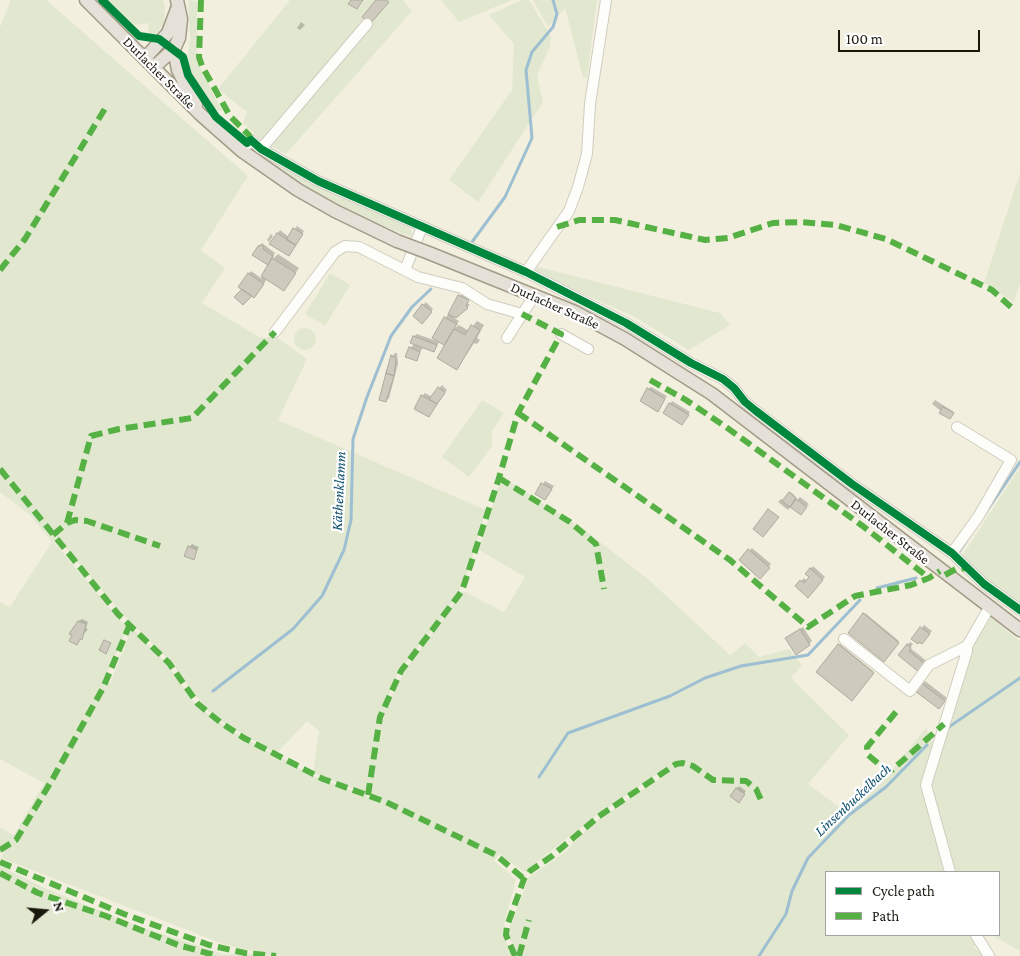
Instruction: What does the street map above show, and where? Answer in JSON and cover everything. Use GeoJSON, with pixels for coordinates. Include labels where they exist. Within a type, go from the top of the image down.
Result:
{"type":"FeatureCollection","features":[{"type":"Feature","properties":{"kind":"main road","name":"Durlacher Straße"},"geometry":{"type":"LineString","coordinates":[[86,0],[200,114],[242,150],[328,207],[397,240],[576,312],[625,339],[712,394],[1020,630]]}},
{"type":"Feature","properties":{"kind":"main road"},"geometry":{"type":"LineString","coordinates":[[150,63],[168,33],[178,2]]}},
{"type":"Feature","properties":{"kind":"main road"},"geometry":{"type":"LineString","coordinates":[[178,2],[181,31],[174,50],[178,70],[200,114]]}},
{"type":"Feature","properties":{"kind":"main road"},"geometry":{"type":"LineString","coordinates":[[150,63],[174,50]]}},
{"type":"Feature","properties":{"kind":"lane"},"geometry":{"type":"LineString","coordinates":[[526,272],[569,211],[578,187],[587,154],[590,104],[606,0]]}},
{"type":"Feature","properties":{"kind":"lane"},"geometry":{"type":"LineString","coordinates":[[261,149],[367,24]]}},
{"type":"Feature","properties":{"kind":"lane"},"geometry":{"type":"LineString","coordinates":[[242,150],[251,140],[261,149],[318,181],[526,272],[626,323],[691,363],[723,379],[756,412],[852,484],[952,553],[984,584],[1020,610]]}},
{"type":"Feature","properties":{"kind":"lane"},"geometry":{"type":"LineString","coordinates":[[405,270],[422,227]]}},
{"type":"Feature","properties":{"kind":"lane"},"geometry":{"type":"LineString","coordinates":[[275,332],[335,252],[345,246],[360,247],[418,277],[462,288],[488,304],[522,314]]}},
{"type":"Feature","properties":{"kind":"lane"},"geometry":{"type":"LineString","coordinates":[[507,338],[534,296]]}},
{"type":"Feature","properties":{"kind":"lane"},"geometry":{"type":"LineString","coordinates":[[561,334],[588,348]]}},
{"type":"Feature","properties":{"kind":"lane"},"geometry":{"type":"LineString","coordinates":[[712,394],[723,379]]}},
{"type":"Feature","properties":{"kind":"lane"},"geometry":{"type":"LineString","coordinates":[[952,553],[978,517],[1011,460],[957,427]]}},
{"type":"Feature","properties":{"kind":"lane"},"geometry":{"type":"LineString","coordinates":[[950,871],[926,785],[967,646],[989,608]]}},
{"type":"Feature","properties":{"kind":"lane"},"geometry":{"type":"LineString","coordinates":[[844,639],[910,691],[929,665],[967,646]]}},
{"type":"Feature","properties":{"kind":"lane"},"geometry":{"type":"LineString","coordinates":[[977,936],[989,956]]}},
{"type":"Feature","properties":{"kind":"green space"},"geometry":{"type":"Polygon","coordinates":[[[11,0],[46,0],[248,176],[201,250],[225,268],[202,303],[261,338],[275,336],[307,359],[278,420],[486,510],[467,575],[459,591],[442,618],[399,671],[384,706],[386,707],[406,669],[463,591],[504,612],[525,577],[479,550],[501,476],[587,532],[649,580],[730,655],[745,643],[759,657],[789,649],[802,665],[791,678],[849,735],[808,784],[839,807],[883,772],[890,772],[926,728],[934,746],[923,786],[948,871],[825,871],[825,936],[974,936],[977,940],[974,948],[988,956],[518,956],[510,940],[510,927],[529,877],[564,853],[592,824],[661,778],[658,773],[597,815],[524,872],[499,854],[494,861],[516,879],[504,924],[504,937],[513,956],[0,956],[0,866],[45,888],[127,922],[223,954],[261,953],[226,945],[1,858],[4,852],[0,853],[0,828],[14,835],[44,783],[0,759],[0,602],[10,607],[52,542],[29,514],[0,492],[0,27],[11,0]],[[57,538],[53,541],[125,626],[124,636],[106,675],[110,684],[132,628],[166,663],[196,705],[230,730],[314,776],[374,799],[374,797],[313,773],[319,731],[307,721],[276,754],[224,723],[205,708],[172,663],[120,611],[57,538]]]}},
{"type":"Feature","properties":{"kind":"green space"},"geometry":{"type":"Polygon","coordinates":[[[107,0],[163,0],[165,6],[164,24],[157,33],[149,35],[148,23],[135,25],[107,0]]]}},
{"type":"Feature","properties":{"kind":"green space"},"geometry":{"type":"Polygon","coordinates":[[[188,0],[197,1],[197,56],[201,70],[222,111],[217,111],[192,76],[187,60],[190,40],[188,0]]]}},
{"type":"Feature","properties":{"kind":"green space"},"geometry":{"type":"Polygon","coordinates":[[[290,0],[403,0],[412,11],[286,154],[263,142],[243,123],[247,112],[218,89],[290,0]]]}},
{"type":"Feature","properties":{"kind":"green space"},"geometry":{"type":"Polygon","coordinates":[[[441,0],[512,0],[459,22],[441,0]]]}},
{"type":"Feature","properties":{"kind":"green space"},"geometry":{"type":"Polygon","coordinates":[[[522,0],[529,0],[551,37],[550,47],[537,75],[543,102],[478,202],[449,180],[512,90],[514,44],[489,15],[522,0]]]}},
{"type":"Feature","properties":{"kind":"green space"},"geometry":{"type":"Polygon","coordinates":[[[533,0],[597,0],[587,78],[583,77],[565,8],[548,27],[533,0]]]}},
{"type":"Feature","properties":{"kind":"green space"},"geometry":{"type":"Polygon","coordinates":[[[254,149],[315,184],[366,208],[407,224],[412,231],[411,237],[368,220],[338,205],[282,173],[256,154],[254,149]]]}},
{"type":"Feature","properties":{"kind":"green space"},"geometry":{"type":"Polygon","coordinates":[[[1020,173],[1020,283],[1014,302],[984,283],[1020,173]]]}},
{"type":"Feature","properties":{"kind":"green space"},"geometry":{"type":"Polygon","coordinates":[[[538,267],[720,313],[730,325],[689,350],[635,317],[547,278],[535,270],[538,267]]]}},
{"type":"Feature","properties":{"kind":"green space"},"geometry":{"type":"Polygon","coordinates":[[[330,273],[350,285],[325,326],[305,314],[330,273]]]}},
{"type":"Feature","properties":{"kind":"green space"},"geometry":{"type":"Polygon","coordinates":[[[305,328],[313,331],[316,339],[313,347],[305,350],[297,347],[294,339],[297,331],[305,328]]]}},
{"type":"Feature","properties":{"kind":"green space"},"geometry":{"type":"Polygon","coordinates":[[[482,400],[504,413],[492,431],[492,446],[469,477],[442,457],[482,400]]]}},
{"type":"Feature","properties":{"kind":"green space"},"geometry":{"type":"Polygon","coordinates":[[[1020,467],[1020,602],[985,579],[962,556],[1020,467]]]}},
{"type":"Feature","properties":{"kind":"green space"},"geometry":{"type":"Polygon","coordinates":[[[991,618],[1020,641],[1020,951],[993,936],[1000,936],[1000,871],[954,871],[930,792],[933,769],[970,649],[991,618]]]}},
{"type":"Feature","properties":{"kind":"building"},"geometry":{"type":"Polygon","coordinates":[[[351,0],[363,0],[357,9],[348,4],[351,0]]]}},
{"type":"Feature","properties":{"kind":"building"},"geometry":{"type":"Polygon","coordinates":[[[376,0],[386,0],[389,2],[370,24],[362,17],[376,0]]]}},
{"type":"Feature","properties":{"kind":"building"},"geometry":{"type":"Polygon","coordinates":[[[293,228],[303,234],[296,245],[286,240],[293,228]]]}},
{"type":"Feature","properties":{"kind":"building"},"geometry":{"type":"Polygon","coordinates":[[[277,233],[296,245],[289,256],[269,244],[277,233]]]}},
{"type":"Feature","properties":{"kind":"building"},"geometry":{"type":"Polygon","coordinates":[[[258,246],[264,247],[263,249],[273,256],[268,265],[252,255],[258,246]]]}},
{"type":"Feature","properties":{"kind":"building"},"geometry":{"type":"Polygon","coordinates":[[[272,258],[296,273],[284,291],[261,276],[272,258]]]}},
{"type":"Feature","properties":{"kind":"building"},"geometry":{"type":"Polygon","coordinates":[[[248,273],[264,284],[254,298],[238,287],[248,273]]]}},
{"type":"Feature","properties":{"kind":"building"},"geometry":{"type":"Polygon","coordinates":[[[242,289],[252,296],[243,305],[234,297],[242,289]]]}},
{"type":"Feature","properties":{"kind":"building"},"geometry":{"type":"Polygon","coordinates":[[[458,295],[469,300],[466,306],[468,308],[456,318],[448,314],[458,295]]]}},
{"type":"Feature","properties":{"kind":"building"},"geometry":{"type":"Polygon","coordinates":[[[422,304],[432,312],[422,324],[413,316],[422,304]]]}},
{"type":"Feature","properties":{"kind":"building"},"geometry":{"type":"Polygon","coordinates":[[[444,317],[457,324],[444,345],[432,338],[444,317]]]}},
{"type":"Feature","properties":{"kind":"building"},"geometry":{"type":"Polygon","coordinates":[[[471,325],[480,330],[457,370],[437,358],[454,329],[465,335],[471,325]]]}},
{"type":"Feature","properties":{"kind":"building"},"geometry":{"type":"Polygon","coordinates":[[[413,336],[437,345],[434,352],[410,343],[413,336]]]}},
{"type":"Feature","properties":{"kind":"building"},"geometry":{"type":"Polygon","coordinates":[[[409,347],[420,352],[417,361],[405,357],[409,347]]]}},
{"type":"Feature","properties":{"kind":"building"},"geometry":{"type":"Polygon","coordinates":[[[391,355],[396,359],[394,376],[386,373],[391,355]]]}},
{"type":"Feature","properties":{"kind":"building"},"geometry":{"type":"Polygon","coordinates":[[[386,373],[394,376],[386,402],[379,400],[386,373]]]}},
{"type":"Feature","properties":{"kind":"building"},"geometry":{"type":"Polygon","coordinates":[[[438,387],[445,393],[437,404],[429,399],[438,387]]]}},
{"type":"Feature","properties":{"kind":"building"},"geometry":{"type":"Polygon","coordinates":[[[647,388],[665,399],[658,412],[640,401],[647,388]]]}},
{"type":"Feature","properties":{"kind":"building"},"geometry":{"type":"Polygon","coordinates":[[[421,395],[437,404],[429,417],[414,409],[421,395]]]}},
{"type":"Feature","properties":{"kind":"building"},"geometry":{"type":"Polygon","coordinates":[[[669,403],[689,415],[682,425],[663,413],[669,403]]]}},
{"type":"Feature","properties":{"kind":"building"},"geometry":{"type":"Polygon","coordinates":[[[943,407],[954,413],[950,419],[939,413],[943,407]]]}},
{"type":"Feature","properties":{"kind":"building"},"geometry":{"type":"Polygon","coordinates":[[[541,483],[552,489],[545,500],[535,494],[541,483]]]}},
{"type":"Feature","properties":{"kind":"building"},"geometry":{"type":"Polygon","coordinates":[[[789,492],[796,498],[790,507],[782,501],[789,492]]]}},
{"type":"Feature","properties":{"kind":"building"},"geometry":{"type":"Polygon","coordinates":[[[796,499],[807,507],[801,515],[790,507],[796,499]]]}},
{"type":"Feature","properties":{"kind":"building"},"geometry":{"type":"Polygon","coordinates":[[[768,509],[779,517],[763,537],[753,529],[768,509]]]}},
{"type":"Feature","properties":{"kind":"building"},"geometry":{"type":"Polygon","coordinates":[[[188,546],[197,550],[194,560],[184,556],[188,546]]]}},
{"type":"Feature","properties":{"kind":"building"},"geometry":{"type":"Polygon","coordinates":[[[748,549],[770,568],[760,579],[739,560],[748,549]]]}},
{"type":"Feature","properties":{"kind":"building"},"geometry":{"type":"Polygon","coordinates":[[[810,568],[823,580],[808,598],[795,586],[800,580],[804,583],[809,577],[805,574],[810,568]]]}},
{"type":"Feature","properties":{"kind":"building"},"geometry":{"type":"Polygon","coordinates":[[[863,613],[899,643],[884,662],[848,633],[863,613]]]}},
{"type":"Feature","properties":{"kind":"building"},"geometry":{"type":"Polygon","coordinates":[[[78,621],[86,624],[82,640],[80,639],[77,645],[69,641],[72,635],[69,634],[78,621]]]}},
{"type":"Feature","properties":{"kind":"building"},"geometry":{"type":"Polygon","coordinates":[[[920,627],[930,634],[922,644],[919,642],[918,644],[911,639],[920,627]]]}},
{"type":"Feature","properties":{"kind":"building"},"geometry":{"type":"Polygon","coordinates":[[[800,629],[810,645],[796,655],[785,638],[800,629]]]}},
{"type":"Feature","properties":{"kind":"building"},"geometry":{"type":"Polygon","coordinates":[[[104,640],[111,643],[106,654],[99,650],[104,640]]]}},
{"type":"Feature","properties":{"kind":"building"},"geometry":{"type":"Polygon","coordinates":[[[838,644],[874,673],[852,701],[816,672],[838,644]]]}},
{"type":"Feature","properties":{"kind":"building"},"geometry":{"type":"Polygon","coordinates":[[[907,644],[911,648],[909,651],[926,665],[920,673],[898,655],[907,644]]]}},
{"type":"Feature","properties":{"kind":"building"},"geometry":{"type":"Polygon","coordinates":[[[921,683],[945,701],[939,709],[915,691],[921,683]]]}},
{"type":"Feature","properties":{"kind":"building"},"geometry":{"type":"Polygon","coordinates":[[[736,788],[745,794],[739,803],[730,796],[736,788]]]}},
{"type":"Feature","properties":{"kind":"waterway"},"geometry":{"type":"LineString","coordinates":[[472,242],[505,197],[532,138],[526,70],[532,52],[553,27],[557,14],[553,0]]}},
{"type":"Feature","properties":{"kind":"waterway","name":"Käthenklamm"},"geometry":{"type":"LineString","coordinates":[[213,691],[293,629],[322,596],[344,550],[351,520],[353,439],[367,397],[391,336],[412,307],[431,289]]}},
{"type":"Feature","properties":{"kind":"waterway"},"geometry":{"type":"LineString","coordinates":[[986,512],[1020,462]]}},
{"type":"Feature","properties":{"kind":"waterway"},"geometry":{"type":"LineString","coordinates":[[959,552],[967,540]]}},
{"type":"Feature","properties":{"kind":"waterway"},"geometry":{"type":"LineString","coordinates":[[877,588],[916,578]]}},
{"type":"Feature","properties":{"kind":"waterway"},"geometry":{"type":"LineString","coordinates":[[539,777],[568,733],[670,696],[705,678],[741,666],[808,655],[860,600]]}},
{"type":"Feature","properties":{"kind":"waterway","name":"Linsenbuckelbach"},"geometry":{"type":"LineString","coordinates":[[946,729],[1020,678]]}},
{"type":"Feature","properties":{"kind":"waterway","name":"Linsenbuckelbach"},"geometry":{"type":"LineString","coordinates":[[759,956],[786,914],[792,891],[808,858],[849,815],[886,787],[927,745]]}},
{"type":"Feature","properties":{"kind":"marked path"},"geometry":{"type":"LineString","coordinates":[[201,0],[199,57],[202,66],[230,116],[249,135],[251,140]]}},
{"type":"Feature","properties":{"kind":"marked path"},"geometry":{"type":"LineString","coordinates":[[0,270],[25,239],[106,107]]}},
{"type":"Feature","properties":{"kind":"marked path"},"geometry":{"type":"LineString","coordinates":[[557,227],[579,220],[615,220],[705,240],[728,238],[773,223],[801,222],[836,225],[886,239],[992,290],[1012,308]]}},
{"type":"Feature","properties":{"kind":"marked path"},"geometry":{"type":"LineString","coordinates":[[368,795],[380,717],[401,671],[462,591],[518,413],[561,334],[522,314]]}},
{"type":"Feature","properties":{"kind":"marked path"},"geometry":{"type":"LineString","coordinates":[[67,523],[91,436],[119,429],[192,418],[275,332]]}},
{"type":"Feature","properties":{"kind":"marked path"},"geometry":{"type":"LineString","coordinates":[[650,380],[686,400],[726,427],[864,527],[929,578]]}},
{"type":"Feature","properties":{"kind":"marked path"},"geometry":{"type":"LineString","coordinates":[[518,413],[730,560],[808,627],[855,596],[911,585],[929,578],[940,571]]}},
{"type":"Feature","properties":{"kind":"marked path"},"geometry":{"type":"LineString","coordinates":[[0,469],[118,614],[169,663],[198,704],[220,722],[244,738],[323,779],[386,802],[496,855],[524,879]]}},
{"type":"Feature","properties":{"kind":"marked path"},"geometry":{"type":"LineString","coordinates":[[499,478],[570,522],[596,544],[604,589]]}},
{"type":"Feature","properties":{"kind":"marked path"},"geometry":{"type":"LineString","coordinates":[[53,535],[67,523],[75,520],[87,521],[160,546]]}},
{"type":"Feature","properties":{"kind":"marked path"},"geometry":{"type":"LineString","coordinates":[[945,575],[956,569],[967,568]]}},
{"type":"Feature","properties":{"kind":"marked path"},"geometry":{"type":"LineString","coordinates":[[0,850],[16,840],[52,780],[103,688],[130,624]]}},
{"type":"Feature","properties":{"kind":"marked path"},"geometry":{"type":"LineString","coordinates":[[896,712],[867,747],[868,755],[886,770],[892,770],[944,724]]}},
{"type":"Feature","properties":{"kind":"marked path"},"geometry":{"type":"LineString","coordinates":[[515,956],[506,935],[507,926],[524,879],[530,871],[552,856],[598,817],[676,764],[683,763],[693,766],[713,780],[746,781],[756,789],[762,802]]}},
{"type":"Feature","properties":{"kind":"marked path"},"geometry":{"type":"LineString","coordinates":[[0,862],[124,914],[209,945],[245,953],[276,956]]}},
{"type":"Feature","properties":{"kind":"marked path"},"geometry":{"type":"LineString","coordinates":[[0,873],[38,893],[106,916],[178,945],[218,956]]}},
{"type":"Feature","properties":{"kind":"marked path"},"geometry":{"type":"LineString","coordinates":[[519,956],[529,920]]}},
{"type":"Feature","properties":{"kind":"cycle path"},"geometry":{"type":"LineString","coordinates":[[102,0],[139,36],[159,39],[183,57],[188,75],[216,117],[247,143],[251,140],[261,149],[318,181],[526,272],[626,323],[691,363],[723,379],[756,411],[852,484],[952,553],[984,584],[1020,610]]}}]}
